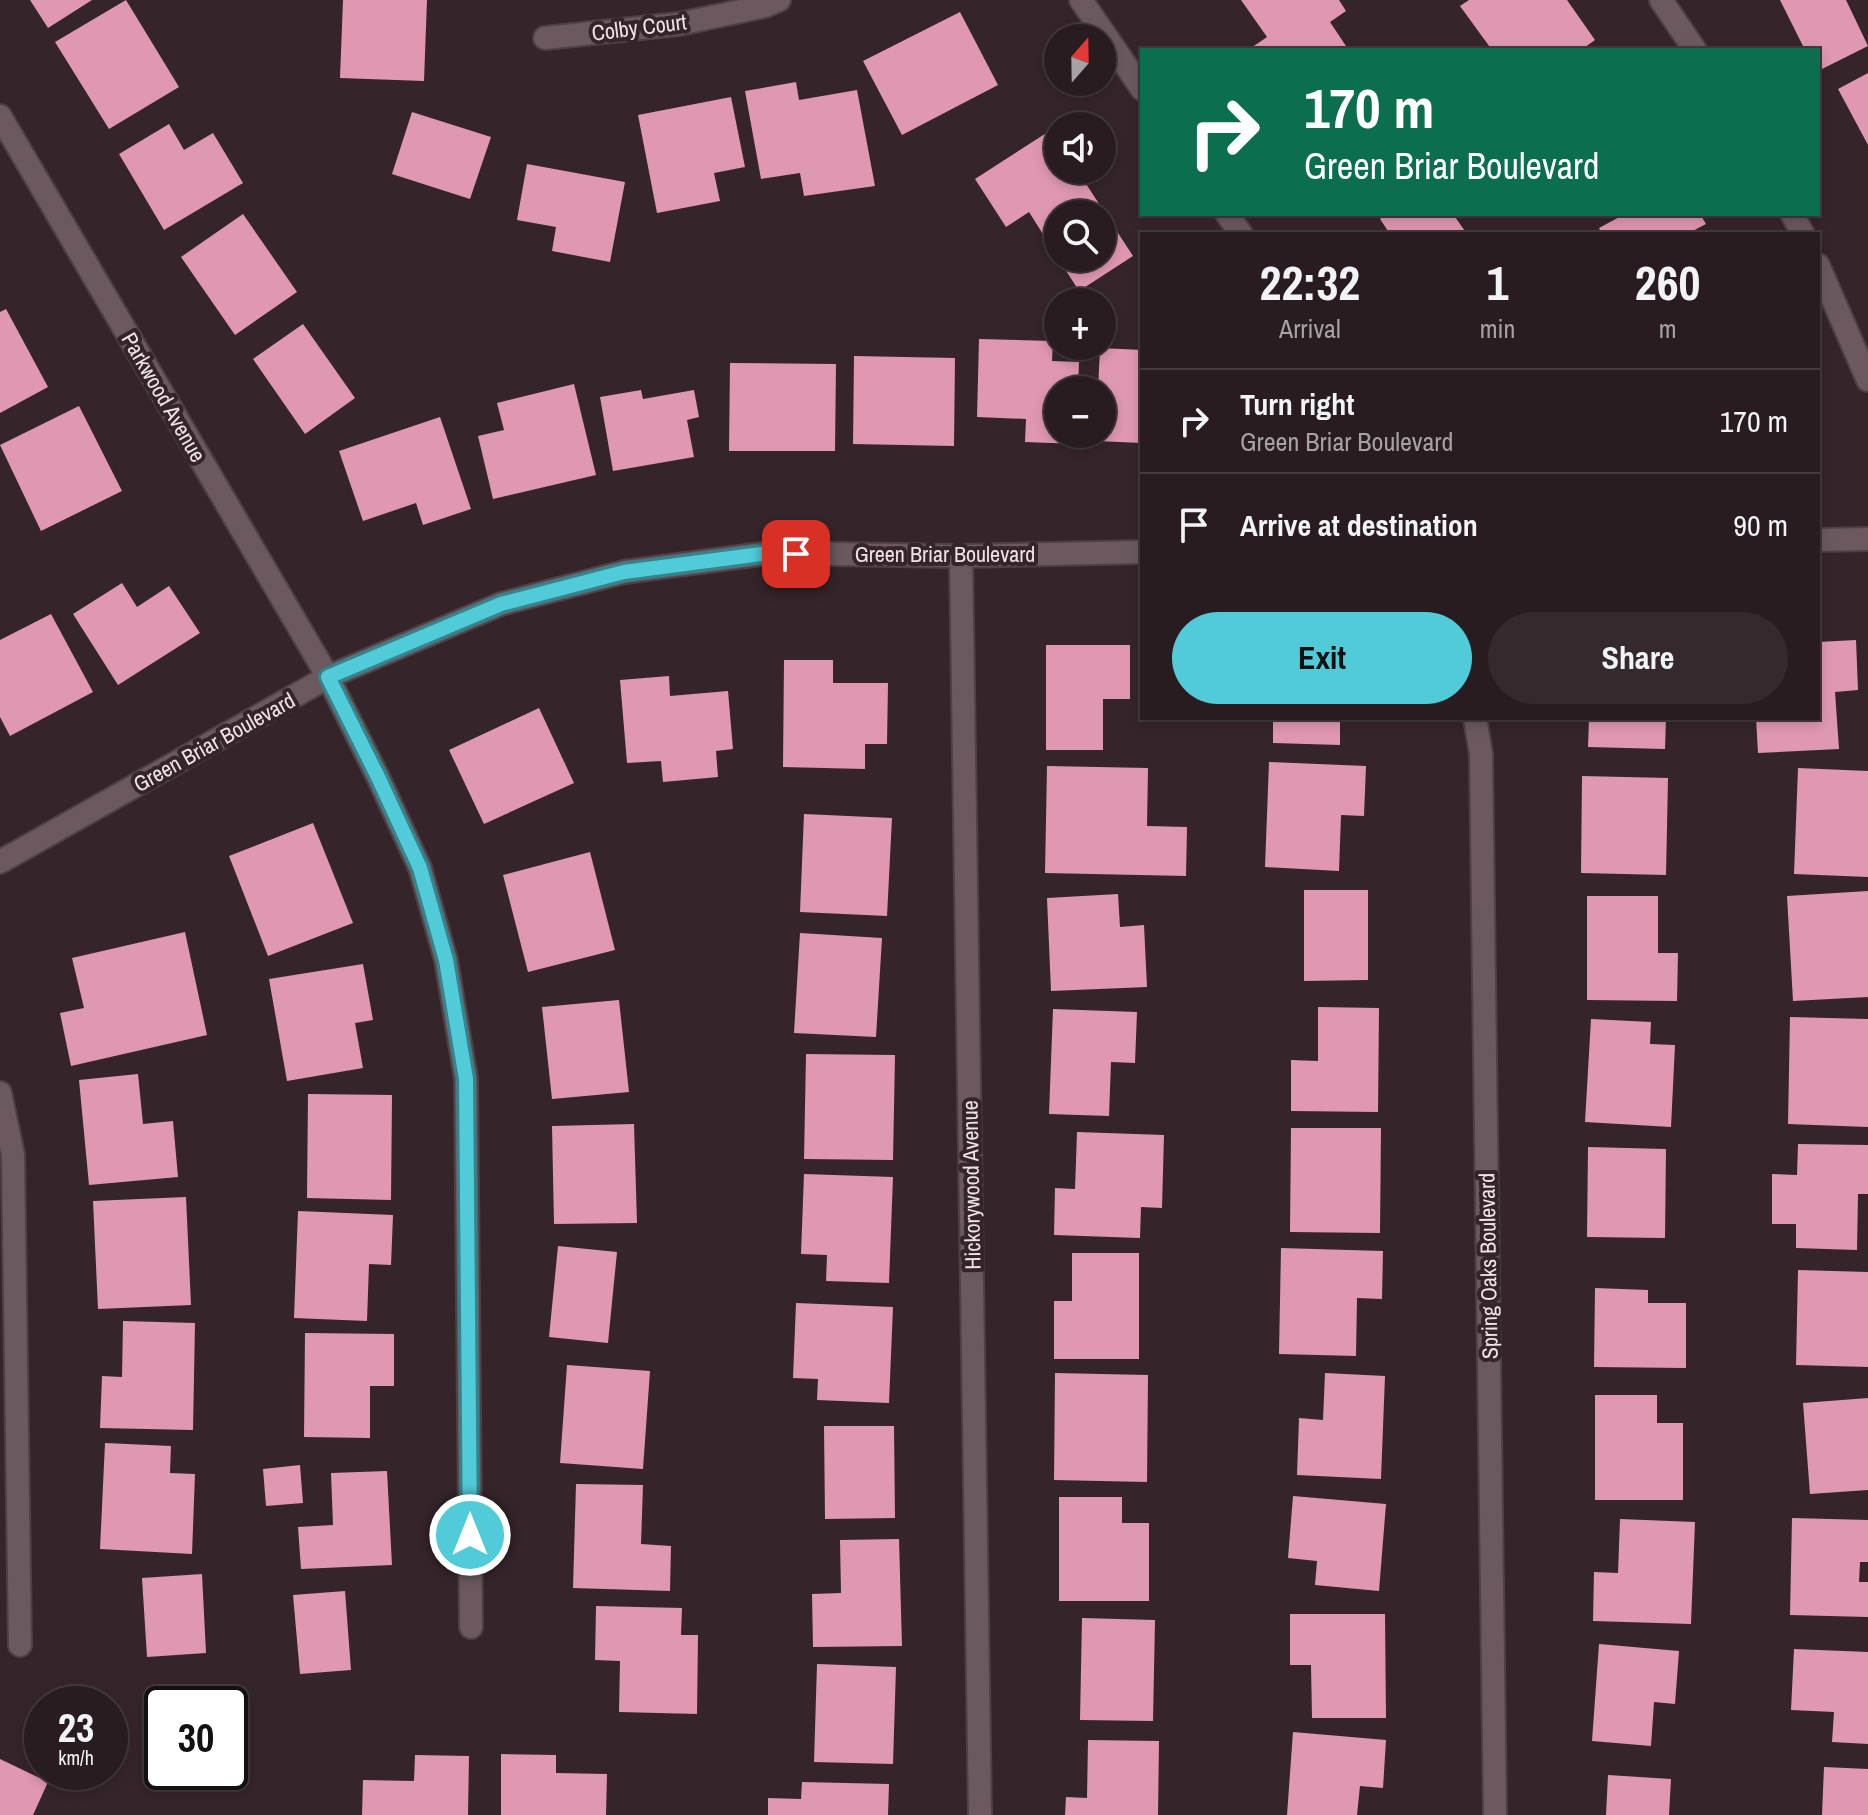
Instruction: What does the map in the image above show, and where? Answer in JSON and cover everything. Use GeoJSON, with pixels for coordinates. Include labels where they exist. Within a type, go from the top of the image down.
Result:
{"type":"FeatureCollection","features":[{"type":"Feature","properties":{"kind":"street","name":"Colby Court"},"geometry":{"type":"LineString","coordinates":[[545,38],[679,24],[765,6],[779,0]]}},
{"type":"Feature","properties":{"kind":"street"},"geometry":{"type":"LineString","coordinates":[[1081,0],[1140,86]]}},
{"type":"Feature","properties":{"kind":"street"},"geometry":{"type":"LineString","coordinates":[[1661,0],[1694,48]]}},
{"type":"Feature","properties":{"kind":"street","name":"Parkwood Avenue"},"geometry":{"type":"LineString","coordinates":[[0,116],[328,677],[420,868],[446,960],[466,1079],[471,1627]]}},
{"type":"Feature","properties":{"kind":"street"},"geometry":{"type":"LineString","coordinates":[[1820,270],[1868,380]]}},
{"type":"Feature","properties":{"kind":"street"},"geometry":{"type":"LineString","coordinates":[[1820,540],[1868,539]]}},
{"type":"Feature","properties":{"kind":"street","name":"Green Briar Boulevard"},"geometry":{"type":"LineString","coordinates":[[0,862],[328,677],[501,604],[624,572],[769,553],[961,556],[1140,552]]}},
{"type":"Feature","properties":{"kind":"street","name":"Hickorywood Avenue"},"geometry":{"type":"LineString","coordinates":[[961,556],[980,1815]]}},
{"type":"Feature","properties":{"kind":"street","name":"Spring Oaks Boulevard"},"geometry":{"type":"LineString","coordinates":[[1475,720],[1481,754],[1495,1815]]}},
{"type":"Feature","properties":{"kind":"street"},"geometry":{"type":"LineString","coordinates":[[0,1093],[13,1155],[20,1645]]}},
{"type":"Feature","properties":{"kind":"building"},"geometry":{"type":"Polygon","coordinates":[[[30,0],[92,0],[48,28],[30,0]]]}},
{"type":"Feature","properties":{"kind":"building"},"geometry":{"type":"Polygon","coordinates":[[[126,0],[179,87],[109,129],[55,42],[126,0]]]}},
{"type":"Feature","properties":{"kind":"building"},"geometry":{"type":"Polygon","coordinates":[[[343,0],[427,0],[424,81],[340,78],[343,0]]]}},
{"type":"Feature","properties":{"kind":"building"},"geometry":{"type":"Polygon","coordinates":[[[1241,0],[1339,0],[1346,11],[1330,22],[1346,46],[1344,48],[1251,48],[1267,37],[1241,0]]]}},
{"type":"Feature","properties":{"kind":"building"},"geometry":{"type":"Polygon","coordinates":[[[1469,0],[1567,0],[1595,40],[1584,48],[1491,48],[1460,6],[1469,0]]]}},
{"type":"Feature","properties":{"kind":"building"},"geometry":{"type":"Polygon","coordinates":[[[1780,0],[1846,0],[1868,46],[1820,70],[1820,48],[1804,48],[1780,0]]]}},
{"type":"Feature","properties":{"kind":"building"},"geometry":{"type":"Polygon","coordinates":[[[960,12],[998,85],[902,135],[863,61],[960,12]]]}},
{"type":"Feature","properties":{"kind":"building"},"geometry":{"type":"Polygon","coordinates":[[[1868,73],[1868,145],[1838,89],[1868,73]]]}},
{"type":"Feature","properties":{"kind":"building"},"geometry":{"type":"Polygon","coordinates":[[[796,82],[799,100],[857,90],[875,186],[804,196],[800,173],[761,179],[745,91],[796,82]]]}},
{"type":"Feature","properties":{"kind":"building"},"geometry":{"type":"Polygon","coordinates":[[[731,97],[745,167],[714,173],[720,201],[657,213],[638,115],[731,97]]]}},
{"type":"Feature","properties":{"kind":"building"},"geometry":{"type":"Polygon","coordinates":[[[412,112],[491,137],[470,199],[392,174],[412,112]]]}},
{"type":"Feature","properties":{"kind":"building"},"geometry":{"type":"Polygon","coordinates":[[[169,124],[184,150],[213,133],[243,183],[164,230],[119,154],[169,124]]]}},
{"type":"Feature","properties":{"kind":"building"},"geometry":{"type":"Polygon","coordinates":[[[1044,135],[1044,184],[1086,184],[1097,200],[1044,200],[1044,236],[1029,212],[1006,227],[975,179],[1044,135]]]}},
{"type":"Feature","properties":{"kind":"building"},"geometry":{"type":"Polygon","coordinates":[[[527,164],[625,182],[610,262],[552,251],[556,227],[517,220],[527,164]]]}},
{"type":"Feature","properties":{"kind":"building"},"geometry":{"type":"Polygon","coordinates":[[[243,214],[297,292],[235,335],[181,257],[243,214]]]}},
{"type":"Feature","properties":{"kind":"building"},"geometry":{"type":"Polygon","coordinates":[[[1384,216],[1454,216],[1466,232],[1389,232],[1380,219],[1384,216]]]}},
{"type":"Feature","properties":{"kind":"building"},"geometry":{"type":"Polygon","coordinates":[[[1621,216],[1701,216],[1706,224],[1691,232],[1601,232],[1599,228],[1621,216]]]}},
{"type":"Feature","properties":{"kind":"building"},"geometry":{"type":"Polygon","coordinates":[[[1116,230],[1133,256],[1116,267],[1116,230]]]}},
{"type":"Feature","properties":{"kind":"building"},"geometry":{"type":"Polygon","coordinates":[[[1067,272],[1108,272],[1084,288],[1077,288],[1067,272]]]}},
{"type":"Feature","properties":{"kind":"building"},"geometry":{"type":"Polygon","coordinates":[[[6,309],[48,387],[0,413],[0,312],[6,309]]]}},
{"type":"Feature","properties":{"kind":"building"},"geometry":{"type":"Polygon","coordinates":[[[303,324],[355,398],[305,434],[253,359],[303,324]]]}},
{"type":"Feature","properties":{"kind":"building"},"geometry":{"type":"Polygon","coordinates":[[[979,339],[1044,341],[1044,360],[1079,362],[1078,376],[1044,376],[1044,443],[1025,442],[1026,419],[977,417],[979,339]]]}},
{"type":"Feature","properties":{"kind":"building"},"geometry":{"type":"Polygon","coordinates":[[[1116,349],[1140,350],[1140,443],[1116,442],[1116,376],[1099,376],[1099,360],[1116,360],[1116,349]]]}},
{"type":"Feature","properties":{"kind":"building"},"geometry":{"type":"Polygon","coordinates":[[[854,356],[955,358],[954,446],[853,444],[854,356]]]}},
{"type":"Feature","properties":{"kind":"building"},"geometry":{"type":"Polygon","coordinates":[[[730,363],[836,364],[835,451],[729,451],[730,363]]]}},
{"type":"Feature","properties":{"kind":"building"},"geometry":{"type":"Polygon","coordinates":[[[574,384],[596,475],[493,499],[478,436],[504,430],[497,403],[574,384]]]}},
{"type":"Feature","properties":{"kind":"building"},"geometry":{"type":"Polygon","coordinates":[[[641,390],[643,399],[694,390],[699,417],[687,420],[694,457],[613,471],[600,397],[641,390]]]}},
{"type":"Feature","properties":{"kind":"building"},"geometry":{"type":"Polygon","coordinates":[[[79,406],[122,491],[41,531],[0,445],[79,406]]]}},
{"type":"Feature","properties":{"kind":"building"},"geometry":{"type":"Polygon","coordinates":[[[440,417],[471,509],[423,525],[416,503],[363,521],[339,451],[440,417]]]}},
{"type":"Feature","properties":{"kind":"building"},"geometry":{"type":"Polygon","coordinates":[[[122,583],[137,607],[169,586],[200,633],[118,685],[73,614],[122,583]]]}},
{"type":"Feature","properties":{"kind":"building"},"geometry":{"type":"Polygon","coordinates":[[[51,614],[93,692],[10,736],[0,717],[0,640],[51,614]]]}},
{"type":"Feature","properties":{"kind":"building"},"geometry":{"type":"Polygon","coordinates":[[[1856,640],[1858,690],[1835,692],[1839,749],[1758,753],[1756,720],[1820,720],[1820,642],[1856,640]]]}},
{"type":"Feature","properties":{"kind":"building"},"geometry":{"type":"Polygon","coordinates":[[[1046,645],[1130,645],[1130,699],[1103,699],[1103,750],[1046,750],[1046,645]]]}},
{"type":"Feature","properties":{"kind":"building"},"geometry":{"type":"Polygon","coordinates":[[[784,660],[833,660],[833,683],[888,683],[887,744],[865,744],[865,769],[783,767],[784,660]]]}},
{"type":"Feature","properties":{"kind":"building"},"geometry":{"type":"Polygon","coordinates":[[[669,676],[670,696],[728,691],[733,749],[716,751],[718,777],[663,782],[661,761],[627,763],[620,680],[669,676]]]}},
{"type":"Feature","properties":{"kind":"building"},"geometry":{"type":"Polygon","coordinates":[[[539,708],[574,783],[484,824],[449,750],[539,708]]]}},
{"type":"Feature","properties":{"kind":"building"},"geometry":{"type":"Polygon","coordinates":[[[1273,720],[1340,720],[1340,745],[1273,743],[1273,720]]]}},
{"type":"Feature","properties":{"kind":"building"},"geometry":{"type":"Polygon","coordinates":[[[1589,720],[1666,720],[1665,749],[1588,747],[1589,720]]]}},
{"type":"Feature","properties":{"kind":"building"},"geometry":{"type":"Polygon","coordinates":[[[1269,762],[1366,766],[1364,816],[1341,815],[1339,871],[1265,867],[1269,762]]]}},
{"type":"Feature","properties":{"kind":"building"},"geometry":{"type":"Polygon","coordinates":[[[1047,766],[1148,768],[1147,826],[1187,827],[1186,876],[1045,873],[1047,766]]]}},
{"type":"Feature","properties":{"kind":"building"},"geometry":{"type":"Polygon","coordinates":[[[1798,768],[1868,771],[1868,877],[1794,874],[1798,768]]]}},
{"type":"Feature","properties":{"kind":"building"},"geometry":{"type":"Polygon","coordinates":[[[1582,776],[1668,778],[1666,875],[1581,873],[1582,776]]]}},
{"type":"Feature","properties":{"kind":"building"},"geometry":{"type":"Polygon","coordinates":[[[804,814],[892,818],[887,916],[800,912],[804,814]]]}},
{"type":"Feature","properties":{"kind":"building"},"geometry":{"type":"Polygon","coordinates":[[[313,823],[353,923],[268,956],[229,856],[313,823]]]}},
{"type":"Feature","properties":{"kind":"building"},"geometry":{"type":"Polygon","coordinates":[[[590,852],[615,950],[528,972],[503,875],[590,852]]]}},
{"type":"Feature","properties":{"kind":"building"},"geometry":{"type":"Polygon","coordinates":[[[1304,890],[1368,890],[1368,980],[1304,981],[1304,890]]]}},
{"type":"Feature","properties":{"kind":"building"},"geometry":{"type":"Polygon","coordinates":[[[1868,891],[1868,997],[1793,1001],[1787,896],[1868,891]]]}},
{"type":"Feature","properties":{"kind":"building"},"geometry":{"type":"Polygon","coordinates":[[[1118,894],[1120,927],[1144,925],[1147,987],[1051,991],[1047,898],[1118,894]]]}},
{"type":"Feature","properties":{"kind":"building"},"geometry":{"type":"Polygon","coordinates":[[[1587,896],[1658,896],[1658,953],[1678,953],[1677,1001],[1587,1000],[1587,896]]]}},
{"type":"Feature","properties":{"kind":"building"},"geometry":{"type":"Polygon","coordinates":[[[185,932],[207,1035],[71,1066],[60,1013],[84,1008],[72,958],[185,932]]]}},
{"type":"Feature","properties":{"kind":"building"},"geometry":{"type":"Polygon","coordinates":[[[800,933],[882,938],[876,1037],[794,1033],[800,933]]]}},
{"type":"Feature","properties":{"kind":"building"},"geometry":{"type":"Polygon","coordinates":[[[363,964],[373,1020],[355,1023],[363,1068],[287,1081],[269,979],[363,964]]]}},
{"type":"Feature","properties":{"kind":"building"},"geometry":{"type":"Polygon","coordinates":[[[619,1000],[629,1092],[552,1099],[542,1007],[619,1000]]]}},
{"type":"Feature","properties":{"kind":"building"},"geometry":{"type":"Polygon","coordinates":[[[1318,1007],[1379,1008],[1378,1112],[1291,1111],[1291,1060],[1318,1061],[1318,1007]]]}},
{"type":"Feature","properties":{"kind":"building"},"geometry":{"type":"Polygon","coordinates":[[[1053,1009],[1137,1012],[1135,1063],[1111,1062],[1109,1116],[1049,1114],[1053,1009]]]}},
{"type":"Feature","properties":{"kind":"building"},"geometry":{"type":"Polygon","coordinates":[[[1790,1017],[1868,1019],[1868,1127],[1788,1124],[1790,1017]]]}},
{"type":"Feature","properties":{"kind":"building"},"geometry":{"type":"Polygon","coordinates":[[[1591,1019],[1651,1022],[1650,1044],[1675,1045],[1671,1127],[1585,1122],[1591,1019]]]}},
{"type":"Feature","properties":{"kind":"building"},"geometry":{"type":"Polygon","coordinates":[[[806,1054],[895,1055],[893,1160],[804,1159],[806,1054]]]}},
{"type":"Feature","properties":{"kind":"building"},"geometry":{"type":"Polygon","coordinates":[[[138,1074],[143,1124],[173,1121],[178,1177],[89,1185],[79,1080],[138,1074]]]}},
{"type":"Feature","properties":{"kind":"building"},"geometry":{"type":"Polygon","coordinates":[[[308,1094],[392,1095],[391,1200],[307,1198],[308,1094]]]}},
{"type":"Feature","properties":{"kind":"building"},"geometry":{"type":"Polygon","coordinates":[[[634,1124],[637,1223],[554,1224],[552,1126],[634,1124]]]}},
{"type":"Feature","properties":{"kind":"building"},"geometry":{"type":"Polygon","coordinates":[[[1291,1128],[1381,1128],[1380,1233],[1290,1232],[1291,1128]]]}},
{"type":"Feature","properties":{"kind":"building"},"geometry":{"type":"Polygon","coordinates":[[[1077,1132],[1164,1135],[1162,1208],[1141,1207],[1140,1238],[1054,1235],[1055,1188],[1075,1189],[1077,1132]]]}},
{"type":"Feature","properties":{"kind":"building"},"geometry":{"type":"Polygon","coordinates":[[[1798,1144],[1868,1145],[1868,1194],[1858,1194],[1857,1250],[1796,1248],[1796,1224],[1772,1224],[1772,1174],[1797,1175],[1798,1144]]]}},
{"type":"Feature","properties":{"kind":"building"},"geometry":{"type":"Polygon","coordinates":[[[1588,1147],[1666,1149],[1665,1238],[1587,1237],[1588,1147]]]}},
{"type":"Feature","properties":{"kind":"building"},"geometry":{"type":"Polygon","coordinates":[[[804,1174],[893,1177],[889,1283],[826,1281],[827,1255],[801,1254],[804,1174]]]}},
{"type":"Feature","properties":{"kind":"building"},"geometry":{"type":"Polygon","coordinates":[[[186,1197],[191,1305],[98,1309],[93,1201],[186,1197]]]}},
{"type":"Feature","properties":{"kind":"building"},"geometry":{"type":"Polygon","coordinates":[[[298,1211],[393,1215],[391,1265],[369,1264],[367,1321],[294,1318],[298,1211]]]}},
{"type":"Feature","properties":{"kind":"building"},"geometry":{"type":"Polygon","coordinates":[[[558,1246],[617,1252],[608,1343],[549,1337],[558,1246]]]}},
{"type":"Feature","properties":{"kind":"building"},"geometry":{"type":"Polygon","coordinates":[[[1281,1248],[1383,1251],[1382,1299],[1357,1298],[1356,1356],[1279,1354],[1281,1248]]]}},
{"type":"Feature","properties":{"kind":"building"},"geometry":{"type":"Polygon","coordinates":[[[1072,1253],[1139,1253],[1139,1359],[1054,1359],[1054,1301],[1072,1301],[1072,1253]]]}},
{"type":"Feature","properties":{"kind":"building"},"geometry":{"type":"Polygon","coordinates":[[[1798,1270],[1868,1272],[1868,1367],[1796,1365],[1798,1270]]]}},
{"type":"Feature","properties":{"kind":"building"},"geometry":{"type":"Polygon","coordinates":[[[1595,1288],[1648,1290],[1648,1303],[1686,1303],[1686,1368],[1594,1367],[1595,1288]]]}},
{"type":"Feature","properties":{"kind":"building"},"geometry":{"type":"Polygon","coordinates":[[[796,1303],[893,1307],[889,1403],[817,1400],[818,1379],[793,1378],[796,1303]]]}},
{"type":"Feature","properties":{"kind":"building"},"geometry":{"type":"Polygon","coordinates":[[[123,1321],[195,1323],[193,1430],[100,1428],[102,1376],[122,1377],[123,1321]]]}},
{"type":"Feature","properties":{"kind":"building"},"geometry":{"type":"Polygon","coordinates":[[[305,1333],[394,1334],[394,1386],[370,1386],[370,1438],[304,1437],[305,1333]]]}},
{"type":"Feature","properties":{"kind":"building"},"geometry":{"type":"Polygon","coordinates":[[[567,1365],[650,1371],[643,1469],[560,1463],[567,1365]]]}},
{"type":"Feature","properties":{"kind":"building"},"geometry":{"type":"Polygon","coordinates":[[[1055,1373],[1148,1375],[1147,1482],[1054,1480],[1055,1373]]]}},
{"type":"Feature","properties":{"kind":"building"},"geometry":{"type":"Polygon","coordinates":[[[1325,1373],[1385,1376],[1381,1479],[1297,1475],[1299,1418],[1323,1420],[1325,1373]]]}},
{"type":"Feature","properties":{"kind":"building"},"geometry":{"type":"Polygon","coordinates":[[[1595,1395],[1657,1395],[1657,1423],[1683,1423],[1683,1500],[1595,1500],[1595,1395]]]}},
{"type":"Feature","properties":{"kind":"building"},"geometry":{"type":"Polygon","coordinates":[[[1868,1398],[1868,1490],[1810,1494],[1803,1403],[1868,1398]]]}},
{"type":"Feature","properties":{"kind":"building"},"geometry":{"type":"Polygon","coordinates":[[[824,1426],[894,1426],[895,1518],[825,1519],[824,1426]]]}},
{"type":"Feature","properties":{"kind":"building"},"geometry":{"type":"Polygon","coordinates":[[[105,1443],[171,1446],[170,1473],[195,1474],[192,1554],[100,1549],[105,1443]]]}},
{"type":"Feature","properties":{"kind":"building"},"geometry":{"type":"Polygon","coordinates":[[[300,1465],[303,1503],[266,1506],[263,1469],[300,1465]]]}},
{"type":"Feature","properties":{"kind":"building"},"geometry":{"type":"Polygon","coordinates":[[[387,1471],[392,1565],[301,1569],[298,1527],[333,1525],[331,1473],[387,1471]]]}},
{"type":"Feature","properties":{"kind":"building"},"geometry":{"type":"Polygon","coordinates":[[[576,1484],[643,1485],[641,1544],[671,1546],[670,1591],[573,1588],[576,1484]]]}},
{"type":"Feature","properties":{"kind":"building"},"geometry":{"type":"Polygon","coordinates":[[[1293,1496],[1386,1504],[1379,1591],[1315,1585],[1317,1561],[1288,1558],[1293,1496]]]}},
{"type":"Feature","properties":{"kind":"building"},"geometry":{"type":"Polygon","coordinates":[[[1059,1497],[1122,1497],[1122,1523],[1149,1523],[1149,1601],[1059,1601],[1059,1497]]]}},
{"type":"Feature","properties":{"kind":"building"},"geometry":{"type":"Polygon","coordinates":[[[1792,1518],[1868,1520],[1868,1562],[1860,1562],[1859,1582],[1868,1582],[1868,1617],[1790,1615],[1792,1518]]]}},
{"type":"Feature","properties":{"kind":"building"},"geometry":{"type":"Polygon","coordinates":[[[1620,1519],[1695,1522],[1691,1624],[1593,1621],[1594,1572],[1618,1573],[1620,1519]]]}},
{"type":"Feature","properties":{"kind":"building"},"geometry":{"type":"Polygon","coordinates":[[[899,1539],[902,1646],[813,1647],[812,1594],[841,1593],[840,1540],[899,1539]]]}},
{"type":"Feature","properties":{"kind":"building"},"geometry":{"type":"Polygon","coordinates":[[[202,1574],[206,1653],[147,1657],[142,1578],[202,1574]]]}},
{"type":"Feature","properties":{"kind":"building"},"geometry":{"type":"Polygon","coordinates":[[[345,1591],[351,1670],[300,1674],[293,1595],[345,1591]]]}},
{"type":"Feature","properties":{"kind":"building"},"geometry":{"type":"Polygon","coordinates":[[[596,1606],[682,1608],[681,1635],[698,1635],[697,1714],[619,1712],[620,1661],[595,1660],[596,1606]]]}},
{"type":"Feature","properties":{"kind":"building"},"geometry":{"type":"Polygon","coordinates":[[[1290,1614],[1385,1614],[1386,1718],[1312,1718],[1311,1665],[1290,1665],[1290,1614]]]}},
{"type":"Feature","properties":{"kind":"building"},"geometry":{"type":"Polygon","coordinates":[[[1082,1618],[1155,1620],[1153,1721],[1080,1720],[1082,1618]]]}},
{"type":"Feature","properties":{"kind":"building"},"geometry":{"type":"Polygon","coordinates":[[[1599,1644],[1679,1651],[1675,1704],[1654,1702],[1651,1746],[1592,1741],[1599,1644]]]}},
{"type":"Feature","properties":{"kind":"building"},"geometry":{"type":"Polygon","coordinates":[[[1794,1649],[1868,1652],[1868,1744],[1832,1742],[1834,1712],[1791,1710],[1794,1649]]]}},
{"type":"Feature","properties":{"kind":"building"},"geometry":{"type":"Polygon","coordinates":[[[817,1664],[896,1667],[893,1764],[814,1762],[817,1664]]]}},
{"type":"Feature","properties":{"kind":"building"},"geometry":{"type":"Polygon","coordinates":[[[1293,1732],[1386,1740],[1383,1788],[1360,1786],[1357,1815],[1287,1815],[1293,1732]]]}},
{"type":"Feature","properties":{"kind":"building"},"geometry":{"type":"Polygon","coordinates":[[[1088,1740],[1159,1741],[1158,1815],[1065,1815],[1066,1797],[1087,1798],[1088,1740]]]}},
{"type":"Feature","properties":{"kind":"building"},"geometry":{"type":"Polygon","coordinates":[[[501,1754],[556,1755],[556,1773],[607,1774],[606,1815],[501,1815],[501,1754]]]}},
{"type":"Feature","properties":{"kind":"building"},"geometry":{"type":"Polygon","coordinates":[[[415,1755],[469,1756],[468,1815],[362,1815],[363,1780],[414,1781],[415,1755]]]}},
{"type":"Feature","properties":{"kind":"building"},"geometry":{"type":"Polygon","coordinates":[[[0,1759],[24,1770],[24,1790],[44,1790],[33,1815],[0,1815],[0,1759]]]}},
{"type":"Feature","properties":{"kind":"building"},"geometry":{"type":"Polygon","coordinates":[[[1824,1767],[1868,1769],[1868,1815],[1822,1815],[1824,1767]]]}},
{"type":"Feature","properties":{"kind":"building"},"geometry":{"type":"Polygon","coordinates":[[[1608,1775],[1671,1779],[1669,1815],[1606,1815],[1608,1775]]]}},
{"type":"Feature","properties":{"kind":"building"},"geometry":{"type":"Polygon","coordinates":[[[802,1782],[889,1784],[888,1815],[768,1815],[768,1798],[801,1799],[802,1782]]]}},
{"type":"Feature","properties":{"kind":"route"},"geometry":{"type":"LineString","coordinates":[[470,1535],[466,1079],[446,960],[420,868],[328,677],[501,604],[624,572],[769,553],[796,554]]}}]}
